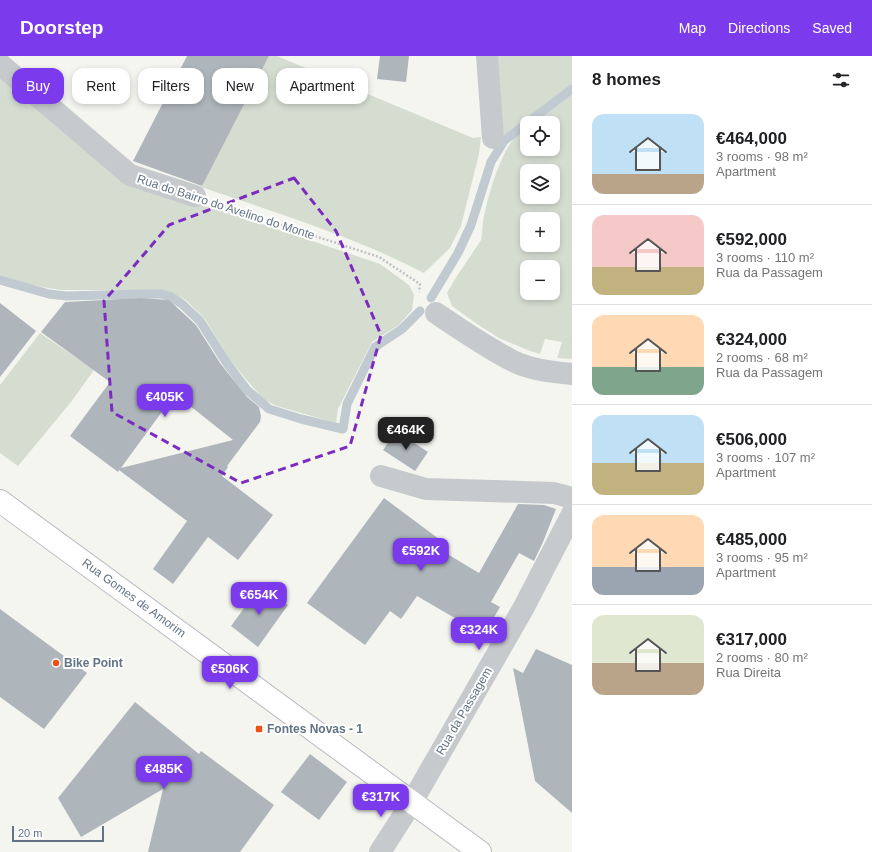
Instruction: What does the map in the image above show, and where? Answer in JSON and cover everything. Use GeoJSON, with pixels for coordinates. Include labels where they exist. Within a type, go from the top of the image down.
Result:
{"type":"FeatureCollection","features":[{"type":"Feature","properties":{"kind":"main road","name":"Rua Gomes de Amorim"},"geometry":{"type":"LineString","coordinates":[[0,500],[480,852]]}},
{"type":"Feature","properties":{"kind":"street"},"geometry":{"type":"LineString","coordinates":[[487,56],[493,138]]}},
{"type":"Feature","properties":{"kind":"street","name":"Rua do Bairro do Avelino do Monte"},"geometry":{"type":"LineString","coordinates":[[0,64],[130,175],[195,196]]}},
{"type":"Feature","properties":{"kind":"street"},"geometry":{"type":"LineString","coordinates":[[436,312],[478,341],[516,362],[549,372],[572,374]]}},
{"type":"Feature","properties":{"kind":"street"},"geometry":{"type":"LineString","coordinates":[[381,476],[426,489],[554,492],[572,498]]}},
{"type":"Feature","properties":{"kind":"street","name":"Rua da Passagem"},"geometry":{"type":"LineString","coordinates":[[380,852],[412,802],[524,607],[572,514]]}},
{"type":"Feature","properties":{"kind":"path","name":"Rua do Bairro do Avelino do Monte"},"geometry":{"type":"LineString","coordinates":[[195,196],[379,257],[420,284],[418,296]]}},
{"type":"Feature","properties":{"kind":"highlighted area"},"geometry":{"type":"Polygon","coordinates":[[[294,178],[336,231],[381,335],[350,446],[241,483],[112,412],[104,301],[169,225],[294,178]]]}},
{"type":"Feature","properties":{"kind":"shaded area"},"geometry":{"type":"Polygon","coordinates":[[[269,56],[277,56],[306,68],[276,68],[276,104],[368,104],[368,94],[473,138],[481,137],[479,154],[461,226],[450,248],[424,273],[342,236],[201,187],[244,104],[268,104],[268,68],[263,68],[269,56]]]}},
{"type":"Feature","properties":{"kind":"shaded area"},"geometry":{"type":"Polygon","coordinates":[[[497,56],[572,56],[572,84],[530,116],[520,116],[520,124],[505,135],[499,133],[497,56]]]}},
{"type":"Feature","properties":{"kind":"shaded area"},"geometry":{"type":"Polygon","coordinates":[[[0,75],[12,84],[12,104],[40,104],[166,196],[227,212],[380,264],[409,285],[414,295],[412,310],[399,325],[372,342],[338,409],[336,423],[277,406],[264,400],[229,359],[205,319],[186,300],[164,290],[61,290],[0,277],[0,75]]]}},
{"type":"Feature","properties":{"kind":"shaded area"},"geometry":{"type":"Polygon","coordinates":[[[572,95],[572,359],[557,358],[562,342],[545,339],[540,354],[499,338],[452,306],[447,293],[481,240],[483,219],[499,165],[508,147],[520,134],[520,156],[560,156],[560,116],[543,116],[572,95]]]}},
{"type":"Feature","properties":{"kind":"shaded area"},"geometry":{"type":"Polygon","coordinates":[[[40,333],[94,370],[71,402],[18,466],[0,453],[0,385],[40,333]]]}},
{"type":"Feature","properties":{"kind":"building"},"geometry":{"type":"Polygon","coordinates":[[[187,56],[269,56],[263,68],[212,68],[212,104],[244,104],[202,186],[133,161],[162,104],[204,104],[204,68],[181,68],[187,56]]]}},
{"type":"Feature","properties":{"kind":"building"},"geometry":{"type":"Polygon","coordinates":[[[380,56],[409,56],[406,82],[377,79],[380,56]]]}},
{"type":"Feature","properties":{"kind":"building"},"geometry":{"type":"Polygon","coordinates":[[[141,298],[169,300],[196,325],[220,363],[247,397],[259,407],[261,416],[260,422],[227,466],[228,467],[222,476],[273,515],[238,560],[208,537],[173,584],[153,569],[187,521],[119,470],[118,472],[70,436],[110,382],[41,332],[65,302],[141,298]],[[175,394],[121,468],[233,440],[175,394]]]}},
{"type":"Feature","properties":{"kind":"building"},"geometry":{"type":"Polygon","coordinates":[[[0,303],[36,331],[0,377],[0,303]]]}},
{"type":"Feature","properties":{"kind":"building"},"geometry":{"type":"Polygon","coordinates":[[[396,431],[428,452],[415,471],[383,450],[396,431]]]}},
{"type":"Feature","properties":{"kind":"building"},"geometry":{"type":"Polygon","coordinates":[[[384,498],[439,539],[434,546],[479,573],[518,504],[544,505],[556,509],[534,561],[519,553],[491,602],[500,607],[484,635],[417,596],[401,619],[390,611],[365,645],[307,603],[384,498]]]}},
{"type":"Feature","properties":{"kind":"building"},"geometry":{"type":"Polygon","coordinates":[[[261,585],[288,605],[258,647],[231,626],[261,585]]]}},
{"type":"Feature","properties":{"kind":"building"},"geometry":{"type":"Polygon","coordinates":[[[0,609],[87,673],[44,729],[0,697],[0,609]]]}},
{"type":"Feature","properties":{"kind":"building"},"geometry":{"type":"Polygon","coordinates":[[[536,649],[572,665],[572,813],[535,781],[513,668],[523,673],[536,649]]]}},
{"type":"Feature","properties":{"kind":"building"},"geometry":{"type":"Polygon","coordinates":[[[135,702],[199,754],[201,751],[274,805],[240,852],[148,852],[163,789],[81,837],[58,798],[135,702]]]}},
{"type":"Feature","properties":{"kind":"building"},"geometry":{"type":"Polygon","coordinates":[[[310,754],[347,782],[319,820],[281,792],[310,754]]]}},
{"type":"Feature","properties":{"kind":"waterway"},"geometry":{"type":"LineString","coordinates":[[536,116],[572,89]]}},
{"type":"Feature","properties":{"kind":"waterway"},"geometry":{"type":"LineString","coordinates":[[431,298],[458,253],[471,225],[491,162],[504,141],[520,128]]}},
{"type":"Feature","properties":{"kind":"waterway"},"geometry":{"type":"LineString","coordinates":[[0,280],[49,294],[66,296],[162,294],[171,297],[182,304],[200,321],[226,362],[247,390],[269,409],[301,419],[343,429],[347,404],[375,347],[402,329],[420,311]]}},
{"type":"Feature","properties":{"kind":"place","name":"Bike Point"},"geometry":{"type":"Point","coordinates":[56,663]}},
{"type":"Feature","properties":{"kind":"place","name":"Fontes Novas - 1"},"geometry":{"type":"Point","coordinates":[259,729]}}]}
